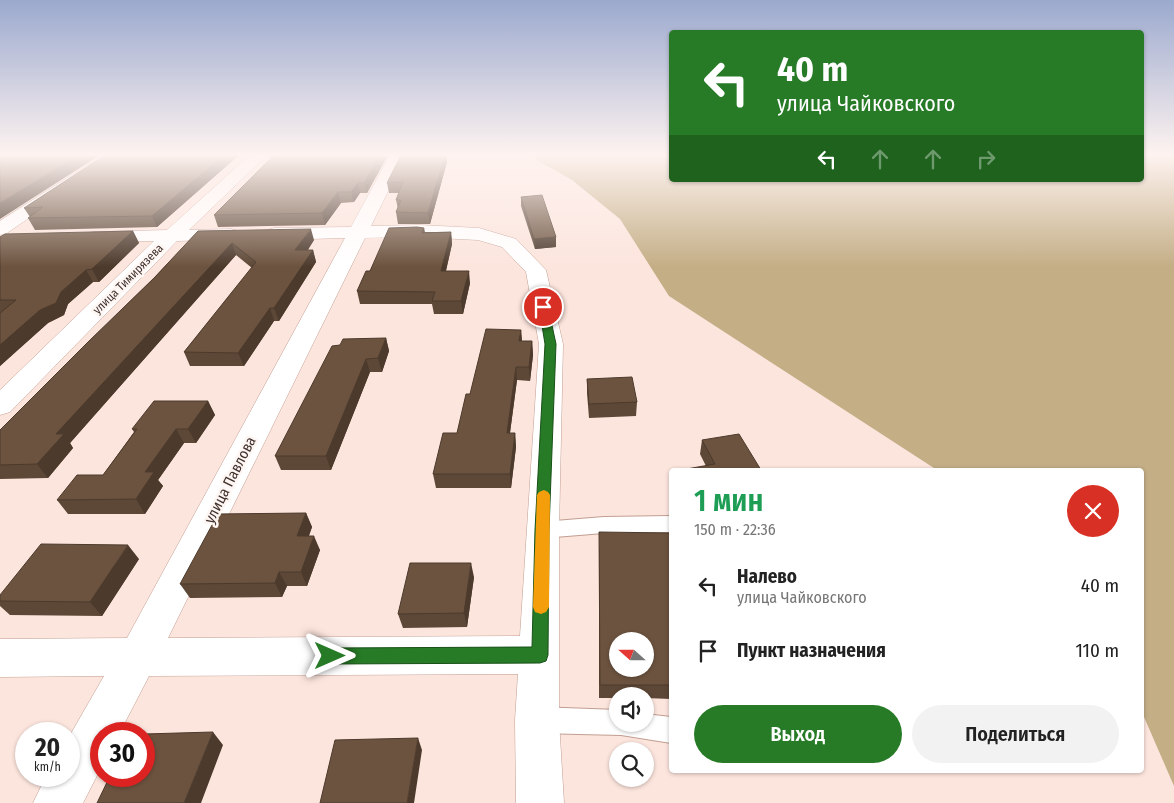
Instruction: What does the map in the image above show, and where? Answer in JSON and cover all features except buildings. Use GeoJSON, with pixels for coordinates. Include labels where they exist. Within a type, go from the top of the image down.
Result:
{"type":"FeatureCollection","features":[{"type":"Feature","properties":{"kind":"street"},"geometry":{"type":"LineString","coordinates":[[0,229],[56,192]]}},
{"type":"Feature","properties":{"kind":"street","name":"улица Тимирязева"},"geometry":{"type":"LineString","coordinates":[[0,406],[171,236],[219,192]]}},
{"type":"Feature","properties":{"kind":"street","name":"улица Павлова"},"geometry":{"type":"LineString","coordinates":[[57,803],[138,657],[378,192]]}},
{"type":"Feature","properties":{"kind":"street"},"geometry":{"type":"LineString","coordinates":[[81,236],[254,235],[419,231],[479,234],[510,243],[536,270],[550,344],[542,530],[538,720],[540,803]]}},
{"type":"Feature","properties":{"kind":"street"},"geometry":{"type":"LineString","coordinates":[[0,658],[540,655]]}},
{"type":"Feature","properties":{"kind":"lane"},"geometry":{"type":"LineString","coordinates":[[542,530],[604,525],[669,524]]}},
{"type":"Feature","properties":{"kind":"lane"},"geometry":{"type":"LineString","coordinates":[[538,720],[609,723]]}},
{"type":"Feature","properties":{"kind":"lane"},"geometry":{"type":"LineString","coordinates":[[654,728],[669,730]]}},
{"type":"Feature","properties":{"kind":"shaded area"},"geometry":{"type":"Polygon","coordinates":[[[587,192],[1174,192],[1174,786],[1144,717],[1144,468],[934,468],[669,296],[620,219],[587,192]]]}},
{"type":"Feature","properties":{"kind":"slow traffic"},"geometry":{"type":"LineString","coordinates":[[541,607],[544,495]]}},
{"type":"Feature","properties":{"kind":"route"},"geometry":{"type":"LineString","coordinates":[[330,656],[540,655],[542,530],[550,344],[543,307]]}}]}
